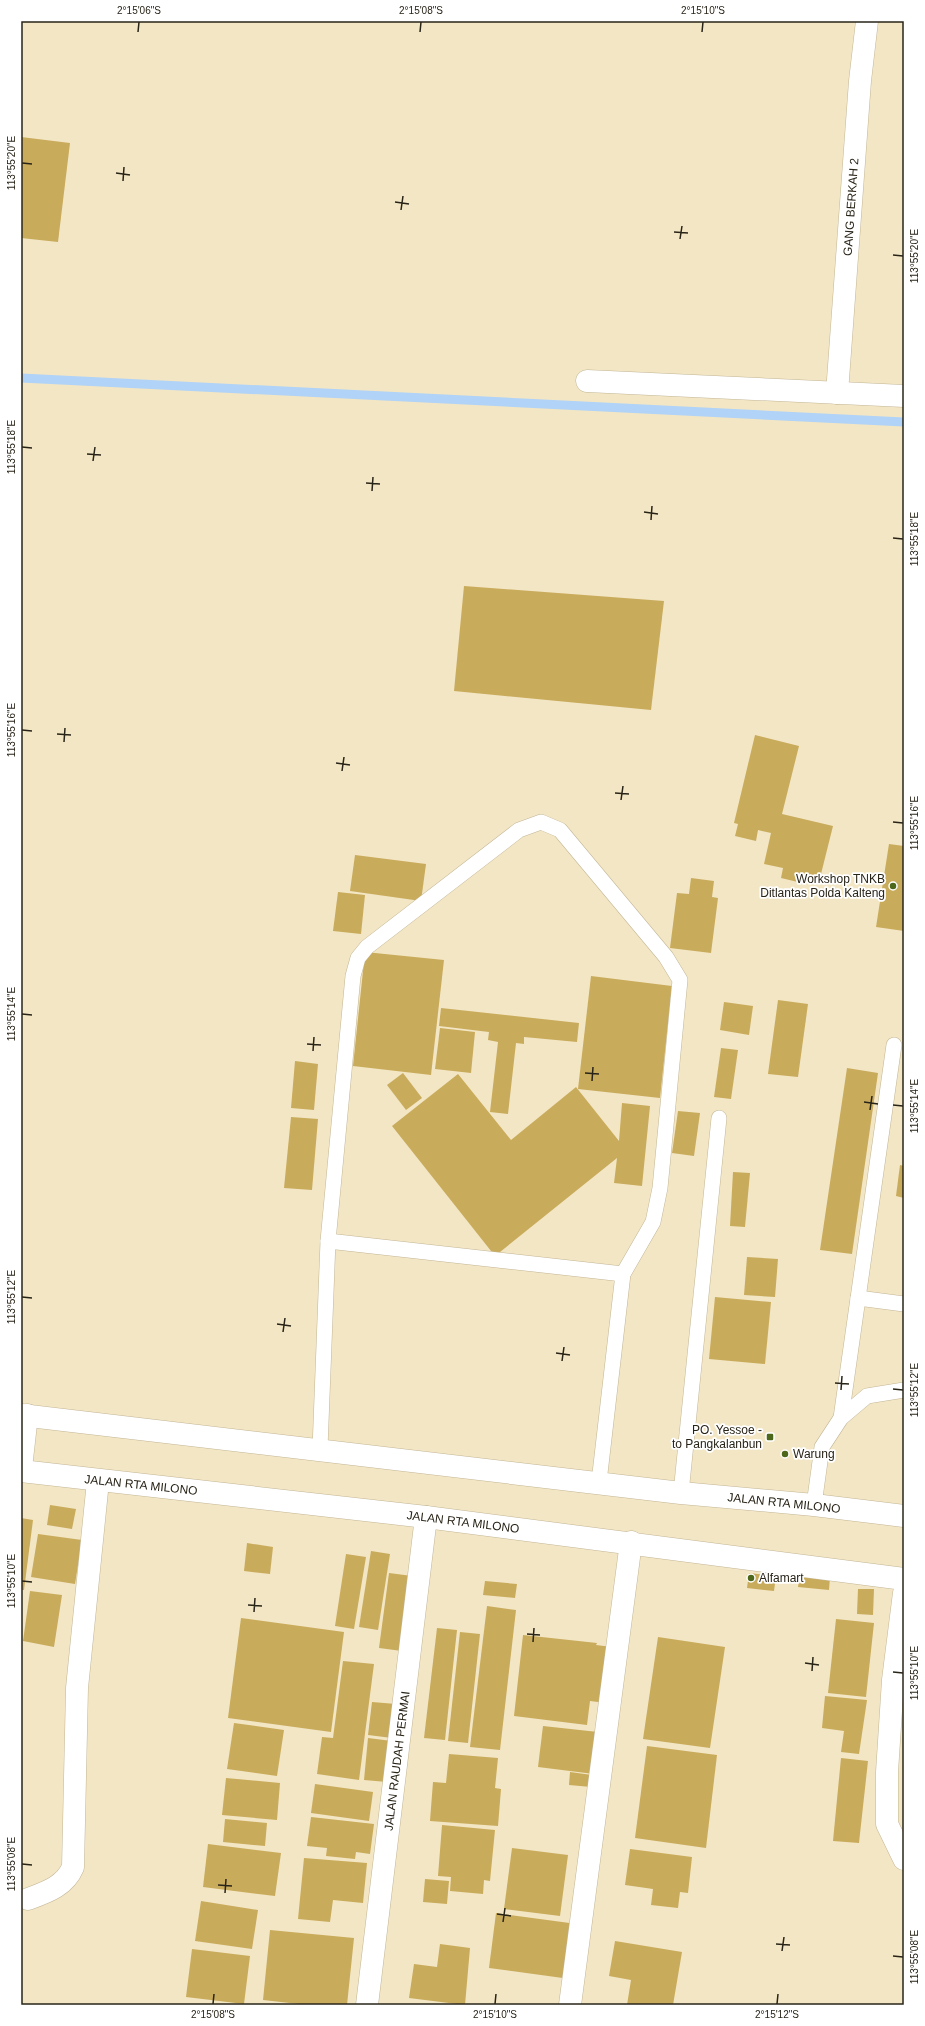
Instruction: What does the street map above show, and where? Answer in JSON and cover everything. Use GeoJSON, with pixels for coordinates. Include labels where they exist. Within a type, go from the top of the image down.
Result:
{"type":"FeatureCollection","features":[{"type":"Feature","properties":{"kind":"main road","name":"GANG BERKAH 2"},"geometry":{"type":"LineString","coordinates":[[837,393],[860,81],[867,21]]}},
{"type":"Feature","properties":{"kind":"main road"},"geometry":{"type":"LineString","coordinates":[[587,382],[904,396]]}},
{"type":"Feature","properties":{"kind":"main road"},"geometry":{"type":"LineString","coordinates":[[21,1469],[24,1415]]}},
{"type":"Feature","properties":{"kind":"main road","name":"JALAN RTA MILONO"},"geometry":{"type":"LineString","coordinates":[[24,1415],[599,1482],[681,1493],[814,1505],[904,1516]]}},
{"type":"Feature","properties":{"kind":"main road","name":"JALAN RTA MILONO"},"geometry":{"type":"LineString","coordinates":[[21,1469],[98,1481],[426,1517],[631,1542],[904,1579]]}},
{"type":"Feature","properties":{"kind":"main road"},"geometry":{"type":"LineString","coordinates":[[28,1899],[54,1889],[69,1876],[73,1866],[78,1688],[98,1481]]}},
{"type":"Feature","properties":{"kind":"main road","name":"JALAN RAUDAH PERMAI"},"geometry":{"type":"LineString","coordinates":[[367,2005],[426,1517]]}},
{"type":"Feature","properties":{"kind":"main road"},"geometry":{"type":"LineString","coordinates":[[570,2005],[631,1542]]}},
{"type":"Feature","properties":{"kind":"main road"},"geometry":{"type":"LineString","coordinates":[[904,1593],[893,1680],[887,1772],[887,1824],[904,1859]]}},
{"type":"Feature","properties":{"kind":"lane"},"geometry":{"type":"LineString","coordinates":[[320,1449],[328,1241],[353,976],[358,958],[367,947],[519,830],[541,822],[560,830],[666,957],[680,980],[660,1188],[653,1222],[623,1274],[599,1482]]}},
{"type":"Feature","properties":{"kind":"lane"},"geometry":{"type":"LineString","coordinates":[[842,1418],[894,1045]]}},
{"type":"Feature","properties":{"kind":"lane"},"geometry":{"type":"LineString","coordinates":[[681,1493],[719,1118]]}},
{"type":"Feature","properties":{"kind":"lane"},"geometry":{"type":"LineString","coordinates":[[328,1241],[623,1274]]}},
{"type":"Feature","properties":{"kind":"lane"},"geometry":{"type":"LineString","coordinates":[[858,1298],[904,1304]]}},
{"type":"Feature","properties":{"kind":"lane"},"geometry":{"type":"LineString","coordinates":[[814,1505],[822,1447],[842,1418],[867,1396],[904,1390]]}},
{"type":"Feature","properties":{"kind":"building"},"geometry":{"type":"Polygon","coordinates":[[[21,137],[70,143],[58,242],[21,238],[21,137]]]}},
{"type":"Feature","properties":{"kind":"building"},"geometry":{"type":"Polygon","coordinates":[[[464,586],[664,601],[651,710],[454,691],[464,586]]]}},
{"type":"Feature","properties":{"kind":"building"},"geometry":{"type":"Polygon","coordinates":[[[755,735],[799,746],[782,814],[833,826],[820,878],[805,874],[802,883],[781,878],[783,868],[764,864],[771,833],[758,830],[756,841],[735,836],[738,824],[734,823],[755,735]]]}},
{"type":"Feature","properties":{"kind":"building","name":"Workshop TNKB Ditlantas Polda Kalteng"},"geometry":{"type":"Polygon","coordinates":[[[889,844],[904,846],[904,931],[876,927],[889,844]]]}},
{"type":"Feature","properties":{"kind":"building"},"geometry":{"type":"Polygon","coordinates":[[[355,855],[426,864],[421,901],[350,891],[355,855]]]}},
{"type":"Feature","properties":{"kind":"building"},"geometry":{"type":"Polygon","coordinates":[[[691,878],[714,881],[712,897],[718,898],[711,953],[670,948],[677,893],[689,894],[691,878]]]}},
{"type":"Feature","properties":{"kind":"building"},"geometry":{"type":"Polygon","coordinates":[[[338,892],[365,895],[361,934],[333,931],[338,892]]]}},
{"type":"Feature","properties":{"kind":"building"},"geometry":{"type":"Polygon","coordinates":[[[365,952],[444,960],[431,1075],[353,1066],[365,952]]]}},
{"type":"Feature","properties":{"kind":"building"},"geometry":{"type":"Polygon","coordinates":[[[591,976],[672,986],[660,1098],[578,1089],[591,976]]]}},
{"type":"Feature","properties":{"kind":"building"},"geometry":{"type":"Polygon","coordinates":[[[778,1000],[808,1004],[798,1077],[768,1074],[778,1000]]]}},
{"type":"Feature","properties":{"kind":"building"},"geometry":{"type":"Polygon","coordinates":[[[724,1002],[753,1006],[749,1035],[720,1030],[724,1002]]]}},
{"type":"Feature","properties":{"kind":"building"},"geometry":{"type":"Polygon","coordinates":[[[441,1008],[579,1023],[577,1042],[524,1037],[524,1044],[516,1043],[508,1114],[490,1112],[498,1042],[488,1040],[489,1032],[439,1026],[441,1008]]]}},
{"type":"Feature","properties":{"kind":"building"},"geometry":{"type":"Polygon","coordinates":[[[440,1028],[475,1032],[471,1073],[435,1069],[440,1028]]]}},
{"type":"Feature","properties":{"kind":"building"},"geometry":{"type":"Polygon","coordinates":[[[721,1048],[738,1050],[731,1099],[714,1097],[721,1048]]]}},
{"type":"Feature","properties":{"kind":"building"},"geometry":{"type":"Polygon","coordinates":[[[295,1061],[318,1064],[314,1110],[291,1108],[295,1061]]]}},
{"type":"Feature","properties":{"kind":"building"},"geometry":{"type":"Polygon","coordinates":[[[847,1068],[878,1073],[852,1254],[820,1250],[847,1068]]]}},
{"type":"Feature","properties":{"kind":"building"},"geometry":{"type":"Polygon","coordinates":[[[403,1073],[422,1098],[406,1110],[387,1085],[403,1073]]]}},
{"type":"Feature","properties":{"kind":"building"},"geometry":{"type":"Polygon","coordinates":[[[458,1074],[511,1140],[576,1087],[619,1141],[622,1103],[650,1106],[642,1186],[614,1183],[617,1158],[495,1256],[392,1126],[458,1074]]]}},
{"type":"Feature","properties":{"kind":"building"},"geometry":{"type":"Polygon","coordinates":[[[678,1111],[700,1113],[694,1156],[672,1153],[678,1111]]]}},
{"type":"Feature","properties":{"kind":"building"},"geometry":{"type":"Polygon","coordinates":[[[291,1117],[318,1119],[312,1190],[284,1188],[291,1117]]]}},
{"type":"Feature","properties":{"kind":"building"},"geometry":{"type":"Polygon","coordinates":[[[900,1165],[904,1166],[904,1198],[896,1196],[900,1165]]]}},
{"type":"Feature","properties":{"kind":"building"},"geometry":{"type":"Polygon","coordinates":[[[733,1172],[750,1173],[745,1227],[730,1226],[733,1172]]]}},
{"type":"Feature","properties":{"kind":"building"},"geometry":{"type":"Polygon","coordinates":[[[747,1257],[778,1259],[775,1297],[744,1295],[747,1257]]]}},
{"type":"Feature","properties":{"kind":"building"},"geometry":{"type":"Polygon","coordinates":[[[715,1297],[771,1302],[765,1364],[709,1359],[715,1297]]]}},
{"type":"Feature","properties":{"kind":"building"},"geometry":{"type":"Polygon","coordinates":[[[50,1505],[76,1509],[72,1529],[47,1525],[50,1505]]]}},
{"type":"Feature","properties":{"kind":"building"},"geometry":{"type":"Polygon","coordinates":[[[21,1518],[33,1520],[24,1590],[21,1590],[21,1518]]]}},
{"type":"Feature","properties":{"kind":"building"},"geometry":{"type":"Polygon","coordinates":[[[38,1534],[82,1540],[75,1584],[31,1577],[38,1534]]]}},
{"type":"Feature","properties":{"kind":"building"},"geometry":{"type":"Polygon","coordinates":[[[247,1543],[273,1547],[270,1574],[244,1571],[247,1543]]]}},
{"type":"Feature","properties":{"kind":"building"},"geometry":{"type":"Polygon","coordinates":[[[371,1551],[390,1554],[378,1630],[359,1627],[371,1551]]]}},
{"type":"Feature","properties":{"kind":"building"},"geometry":{"type":"Polygon","coordinates":[[[346,1554],[366,1557],[354,1629],[335,1626],[346,1554]]]}},
{"type":"Feature","properties":{"kind":"building"},"geometry":{"type":"Polygon","coordinates":[[[389,1573],[412,1576],[402,1651],[379,1648],[389,1573]]]}},
{"type":"Feature","properties":{"kind":"building"},"geometry":{"type":"Polygon","coordinates":[[[749,1573],[776,1576],[774,1591],[747,1588],[749,1573]]]}},
{"type":"Feature","properties":{"kind":"building"},"geometry":{"type":"Polygon","coordinates":[[[800,1573],[830,1577],[829,1590],[798,1587],[800,1573]]]}},
{"type":"Feature","properties":{"kind":"building"},"geometry":{"type":"Polygon","coordinates":[[[485,1581],[517,1584],[515,1598],[483,1595],[485,1581]]]}},
{"type":"Feature","properties":{"kind":"building"},"geometry":{"type":"Polygon","coordinates":[[[858,1589],[874,1589],[873,1615],[857,1614],[858,1589]]]}},
{"type":"Feature","properties":{"kind":"building"},"geometry":{"type":"Polygon","coordinates":[[[30,1591],[62,1595],[54,1647],[23,1641],[30,1591]]]}},
{"type":"Feature","properties":{"kind":"building"},"geometry":{"type":"Polygon","coordinates":[[[487,1606],[516,1610],[500,1750],[470,1747],[487,1606]]]}},
{"type":"Feature","properties":{"kind":"building"},"geometry":{"type":"Polygon","coordinates":[[[241,1618],[344,1632],[331,1732],[228,1718],[241,1618]]]}},
{"type":"Feature","properties":{"kind":"building"},"geometry":{"type":"Polygon","coordinates":[[[836,1619],[874,1623],[866,1697],[828,1693],[836,1619]]]}},
{"type":"Feature","properties":{"kind":"building"},"geometry":{"type":"Polygon","coordinates":[[[437,1628],[457,1630],[445,1740],[424,1738],[437,1628]]]}},
{"type":"Feature","properties":{"kind":"building"},"geometry":{"type":"Polygon","coordinates":[[[460,1632],[480,1634],[468,1743],[448,1741],[460,1632]]]}},
{"type":"Feature","properties":{"kind":"building"},"geometry":{"type":"Polygon","coordinates":[[[523,1635],[597,1643],[596,1645],[612,1647],[606,1703],[590,1701],[587,1725],[514,1716],[523,1635]]]}},
{"type":"Feature","properties":{"kind":"building"},"geometry":{"type":"Polygon","coordinates":[[[658,1637],[725,1647],[710,1748],[643,1739],[658,1637]]]}},
{"type":"Feature","properties":{"kind":"building"},"geometry":{"type":"Polygon","coordinates":[[[343,1661],[374,1664],[359,1780],[317,1774],[322,1737],[333,1738],[343,1661]]]}},
{"type":"Feature","properties":{"kind":"building"},"geometry":{"type":"Polygon","coordinates":[[[825,1696],[867,1700],[859,1754],[841,1752],[844,1731],[822,1728],[825,1696]]]}},
{"type":"Feature","properties":{"kind":"building"},"geometry":{"type":"Polygon","coordinates":[[[372,1702],[396,1704],[392,1738],[368,1735],[372,1702]]]}},
{"type":"Feature","properties":{"kind":"building"},"geometry":{"type":"Polygon","coordinates":[[[234,1723],[284,1730],[277,1776],[227,1769],[234,1723]]]}},
{"type":"Feature","properties":{"kind":"building"},"geometry":{"type":"Polygon","coordinates":[[[543,1726],[598,1732],[594,1774],[538,1767],[543,1726]]]}},
{"type":"Feature","properties":{"kind":"building"},"geometry":{"type":"Polygon","coordinates":[[[368,1738],[392,1741],[387,1782],[364,1780],[368,1738]]]}},
{"type":"Feature","properties":{"kind":"building"},"geometry":{"type":"Polygon","coordinates":[[[647,1746],[717,1755],[706,1848],[635,1838],[647,1746]]]}},
{"type":"Feature","properties":{"kind":"building"},"geometry":{"type":"Polygon","coordinates":[[[449,1754],[498,1758],[495,1788],[501,1789],[498,1826],[430,1821],[433,1782],[446,1783],[449,1754]]]}},
{"type":"Feature","properties":{"kind":"building"},"geometry":{"type":"Polygon","coordinates":[[[841,1758],[868,1761],[859,1843],[833,1841],[841,1758]]]}},
{"type":"Feature","properties":{"kind":"building"},"geometry":{"type":"Polygon","coordinates":[[[570,1772],[592,1775],[591,1787],[569,1785],[570,1772]]]}},
{"type":"Feature","properties":{"kind":"building"},"geometry":{"type":"Polygon","coordinates":[[[226,1778],[280,1783],[277,1820],[222,1815],[226,1778]]]}},
{"type":"Feature","properties":{"kind":"building"},"geometry":{"type":"Polygon","coordinates":[[[315,1784],[373,1792],[369,1821],[311,1813],[315,1784]]]}},
{"type":"Feature","properties":{"kind":"building"},"geometry":{"type":"Polygon","coordinates":[[[311,1817],[374,1824],[370,1854],[356,1852],[355,1859],[326,1856],[327,1848],[307,1846],[311,1817]]]}},
{"type":"Feature","properties":{"kind":"building"},"geometry":{"type":"Polygon","coordinates":[[[225,1819],[267,1823],[265,1846],[223,1842],[225,1819]]]}},
{"type":"Feature","properties":{"kind":"building"},"geometry":{"type":"Polygon","coordinates":[[[442,1825],[495,1830],[490,1881],[484,1880],[483,1894],[450,1891],[451,1877],[438,1876],[442,1825]]]}},
{"type":"Feature","properties":{"kind":"building"},"geometry":{"type":"Polygon","coordinates":[[[208,1844],[281,1853],[275,1896],[203,1887],[208,1844]]]}},
{"type":"Feature","properties":{"kind":"building"},"geometry":{"type":"Polygon","coordinates":[[[512,1848],[568,1855],[560,1916],[504,1909],[512,1848]]]}},
{"type":"Feature","properties":{"kind":"building"},"geometry":{"type":"Polygon","coordinates":[[[630,1849],[692,1857],[688,1893],[680,1892],[678,1908],[651,1905],[653,1889],[625,1885],[630,1849]]]}},
{"type":"Feature","properties":{"kind":"building"},"geometry":{"type":"Polygon","coordinates":[[[304,1858],[367,1863],[363,1903],[333,1900],[330,1922],[298,1919],[304,1858]]]}},
{"type":"Feature","properties":{"kind":"building"},"geometry":{"type":"Polygon","coordinates":[[[425,1879],[449,1881],[447,1904],[423,1902],[425,1879]]]}},
{"type":"Feature","properties":{"kind":"building"},"geometry":{"type":"Polygon","coordinates":[[[201,1901],[258,1910],[252,1949],[195,1941],[201,1901]]]}},
{"type":"Feature","properties":{"kind":"building"},"geometry":{"type":"Polygon","coordinates":[[[496,1913],[577,1924],[570,1979],[489,1968],[496,1913]]]}},
{"type":"Feature","properties":{"kind":"building"},"geometry":{"type":"Polygon","coordinates":[[[270,1930],[354,1938],[347,2005],[308,2005],[263,2000],[270,1930]]]}},
{"type":"Feature","properties":{"kind":"building"},"geometry":{"type":"Polygon","coordinates":[[[615,1941],[682,1952],[673,2005],[627,2005],[631,1980],[609,1976],[615,1941]]]}},
{"type":"Feature","properties":{"kind":"building"},"geometry":{"type":"Polygon","coordinates":[[[440,1944],[470,1948],[465,2005],[409,1998],[414,1964],[437,1967],[440,1944]]]}},
{"type":"Feature","properties":{"kind":"building"},"geometry":{"type":"Polygon","coordinates":[[[192,1949],[250,1956],[244,2004],[186,1997],[192,1949]]]}},
{"type":"Feature","properties":{"kind":"waterway"},"geometry":{"type":"LineString","coordinates":[[21,378],[904,422]]}},
{"type":"Feature","properties":{"kind":"place","name":"Workshop TNKB Ditlantas Polda Kalteng"},"geometry":{"type":"Point","coordinates":[893,886]}},
{"type":"Feature","properties":{"kind":"place","name":"PO. Yessoe - to Pangkalanbun"},"geometry":{"type":"Point","coordinates":[770,1437]}},
{"type":"Feature","properties":{"kind":"place","name":"Warung"},"geometry":{"type":"Point","coordinates":[785,1454]}},
{"type":"Feature","properties":{"kind":"place","name":"Alfamart"},"geometry":{"type":"Point","coordinates":[751,1578]}}]}
